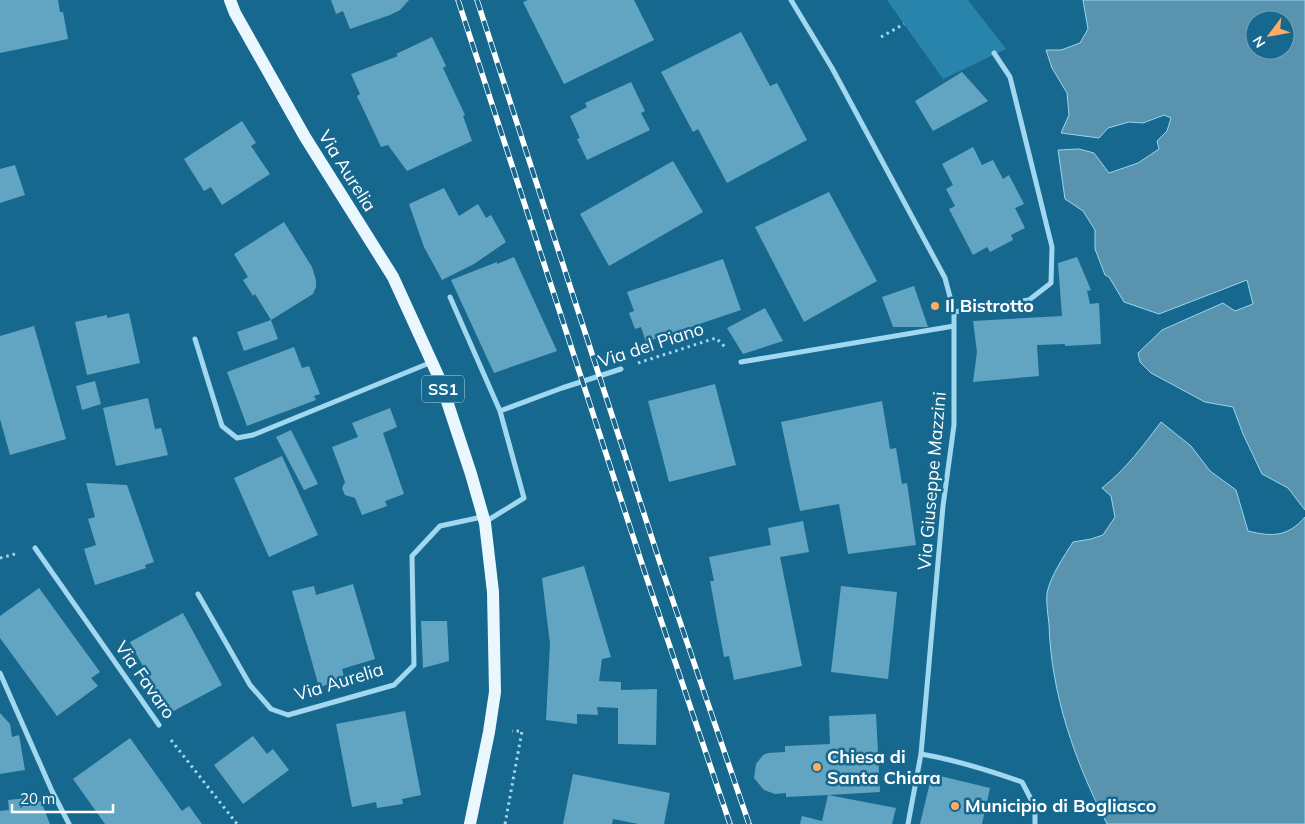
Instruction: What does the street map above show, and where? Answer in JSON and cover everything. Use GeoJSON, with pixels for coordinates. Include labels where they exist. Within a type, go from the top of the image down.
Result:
{"type":"FeatureCollection","features":[{"type":"Feature","properties":{"kind":"main road","name":"Via Aurelia"},"geometry":{"type":"LineString","coordinates":[[230,0],[305,137],[393,277],[440,380],[471,474],[484,520],[493,592],[495,692],[489,732],[470,824]]}},
{"type":"Feature","properties":{"kind":"street","name":"Via Giuseppe Mazzini"},"geometry":{"type":"LineString","coordinates":[[791,0],[832,68],[945,278],[954,312],[954,425],[943,506],[921,754],[908,824]]}},
{"type":"Feature","properties":{"kind":"street"},"geometry":{"type":"LineString","coordinates":[[954,312],[1029,300],[1051,283],[1052,247],[1010,77],[994,53]]}},
{"type":"Feature","properties":{"kind":"street"},"geometry":{"type":"LineString","coordinates":[[450,297],[500,411],[524,498],[484,520]]}},
{"type":"Feature","properties":{"kind":"street"},"geometry":{"type":"LineString","coordinates":[[741,362],[954,326]]}},
{"type":"Feature","properties":{"kind":"street"},"geometry":{"type":"LineString","coordinates":[[195,339],[222,426],[237,438],[253,435],[432,362]]}},
{"type":"Feature","properties":{"kind":"street","name":"Via del Piano"},"geometry":{"type":"LineString","coordinates":[[500,411],[621,369]]}},
{"type":"Feature","properties":{"kind":"street","name":"Via Aurelia"},"geometry":{"type":"LineString","coordinates":[[198,594],[250,685],[271,709],[288,715],[394,685],[414,665],[412,556],[440,526],[484,520]]}},
{"type":"Feature","properties":{"kind":"street","name":"Via Favaro"},"geometry":{"type":"LineString","coordinates":[[35,548],[159,725]]}},
{"type":"Feature","properties":{"kind":"street"},"geometry":{"type":"LineString","coordinates":[[0,673],[52,791],[69,824]]}},
{"type":"Feature","properties":{"kind":"street"},"geometry":{"type":"LineString","coordinates":[[921,754],[980,767],[1022,782],[1035,807],[1035,824]]}},
{"type":"Feature","properties":{"kind":"path"},"geometry":{"type":"LineString","coordinates":[[881,37],[904,24]]}},
{"type":"Feature","properties":{"kind":"path","name":"Via del Piano"},"geometry":{"type":"LineString","coordinates":[[621,369],[716,338],[741,362]]}},
{"type":"Feature","properties":{"kind":"path","name":"Via Favaro"},"geometry":{"type":"LineString","coordinates":[[159,725],[237,824]]}},
{"type":"Feature","properties":{"kind":"path"},"geometry":{"type":"LineString","coordinates":[[489,732],[522,731],[505,824]]}},
{"type":"Feature","properties":{"kind":"shaded area"},"geometry":{"type":"Polygon","coordinates":[[[887,0],[968,0],[1006,49],[943,79],[887,0]]]}},
{"type":"Feature","properties":{"kind":"shaded area"},"geometry":{"type":"Polygon","coordinates":[[[1083,0],[1305,0],[1305,510],[1288,488],[1262,474],[1243,434],[1233,407],[1205,402],[1151,373],[1140,362],[1138,353],[1162,330],[1223,303],[1235,311],[1253,304],[1247,280],[1159,314],[1124,302],[1109,277],[1105,275],[1095,249],[1095,230],[1083,211],[1065,199],[1058,150],[1079,149],[1094,153],[1109,173],[1138,163],[1159,149],[1157,141],[1167,131],[1171,118],[1164,115],[1143,123],[1129,122],[1108,128],[1099,138],[1061,133],[1069,115],[1067,93],[1052,68],[1046,50],[1061,50],[1080,43],[1088,29],[1083,0]]]}},
{"type":"Feature","properties":{"kind":"shaded area"},"geometry":{"type":"Polygon","coordinates":[[[1161,422],[1191,446],[1210,471],[1236,490],[1248,531],[1279,534],[1299,524],[1305,517],[1305,824],[1107,824],[1075,752],[1054,676],[1047,593],[1051,580],[1073,542],[1103,535],[1115,517],[1111,496],[1102,488],[1126,465],[1161,422]]]}},
{"type":"Feature","properties":{"kind":"building"},"geometry":{"type":"Polygon","coordinates":[[[0,0],[58,0],[60,12],[63,12],[68,39],[0,53],[0,0]]]}},
{"type":"Feature","properties":{"kind":"building"},"geometry":{"type":"Polygon","coordinates":[[[331,0],[409,0],[400,10],[390,15],[350,29],[343,11],[336,14],[331,0]]]}},
{"type":"Feature","properties":{"kind":"building"},"geometry":{"type":"Polygon","coordinates":[[[528,0],[634,0],[654,40],[564,84],[523,2],[528,0]]]}},
{"type":"Feature","properties":{"kind":"building"},"geometry":{"type":"Polygon","coordinates":[[[741,32],[770,86],[777,83],[807,140],[727,183],[698,129],[693,132],[661,72],[741,32]]]}},
{"type":"Feature","properties":{"kind":"building"},"geometry":{"type":"Polygon","coordinates":[[[432,37],[446,66],[443,68],[465,115],[463,116],[472,141],[407,171],[388,145],[381,147],[357,96],[360,94],[351,74],[398,56],[396,54],[432,37]]]}},
{"type":"Feature","properties":{"kind":"building"},"geometry":{"type":"Polygon","coordinates":[[[962,72],[988,101],[933,131],[915,101],[962,72]]]}},
{"type":"Feature","properties":{"kind":"building"},"geometry":{"type":"Polygon","coordinates":[[[631,82],[645,111],[641,113],[650,130],[587,160],[577,139],[580,138],[570,116],[587,107],[585,103],[631,82]]]}},
{"type":"Feature","properties":{"kind":"building"},"geometry":{"type":"Polygon","coordinates":[[[242,121],[256,143],[251,146],[270,174],[222,205],[211,187],[204,191],[184,159],[242,121]]]}},
{"type":"Feature","properties":{"kind":"building"},"geometry":{"type":"Polygon","coordinates":[[[973,147],[982,165],[993,160],[1003,179],[1009,175],[1024,204],[1015,208],[1025,228],[1011,235],[1013,240],[990,252],[987,247],[973,255],[949,209],[955,206],[946,189],[953,185],[942,164],[973,147]]]}},
{"type":"Feature","properties":{"kind":"building"},"geometry":{"type":"Polygon","coordinates":[[[673,161],[703,212],[609,266],[580,214],[673,161]]]}},
{"type":"Feature","properties":{"kind":"building"},"geometry":{"type":"Polygon","coordinates":[[[15,165],[25,195],[0,203],[0,169],[15,165]]]}},
{"type":"Feature","properties":{"kind":"building"},"geometry":{"type":"Polygon","coordinates":[[[444,188],[459,216],[478,204],[486,218],[491,215],[506,242],[474,264],[442,280],[424,247],[409,204],[444,188]]]}},
{"type":"Feature","properties":{"kind":"building"},"geometry":{"type":"Polygon","coordinates":[[[829,192],[877,281],[804,322],[755,227],[829,192]]]}},
{"type":"Feature","properties":{"kind":"building"},"geometry":{"type":"Polygon","coordinates":[[[284,222],[312,267],[316,287],[313,294],[271,320],[255,294],[253,296],[243,280],[248,277],[234,254],[284,222]]]}},
{"type":"Feature","properties":{"kind":"building"},"geometry":{"type":"Polygon","coordinates":[[[514,257],[557,351],[494,373],[451,280],[514,257]]]}},
{"type":"Feature","properties":{"kind":"building"},"geometry":{"type":"Polygon","coordinates":[[[1077,257],[1091,290],[1087,291],[1090,304],[1099,303],[1101,344],[1037,345],[1039,376],[973,382],[977,352],[973,321],[1062,316],[1058,263],[1077,257]]]}},
{"type":"Feature","properties":{"kind":"building"},"geometry":{"type":"Polygon","coordinates":[[[723,259],[741,310],[646,342],[641,327],[635,329],[629,313],[634,311],[627,292],[723,259]]]}},
{"type":"Feature","properties":{"kind":"building"},"geometry":{"type":"Polygon","coordinates":[[[914,286],[928,327],[893,327],[882,297],[914,286]]]}},
{"type":"Feature","properties":{"kind":"building"},"geometry":{"type":"Polygon","coordinates":[[[765,308],[783,341],[743,354],[727,328],[765,308]]]}},
{"type":"Feature","properties":{"kind":"building"},"geometry":{"type":"Polygon","coordinates":[[[129,313],[140,363],[87,375],[75,322],[107,315],[107,318],[129,313]]]}},
{"type":"Feature","properties":{"kind":"building"},"geometry":{"type":"Polygon","coordinates":[[[271,320],[278,339],[244,351],[237,332],[271,320]]]}},
{"type":"Feature","properties":{"kind":"building"},"geometry":{"type":"Polygon","coordinates":[[[34,326],[66,439],[10,455],[0,419],[0,336],[34,326]]]}},
{"type":"Feature","properties":{"kind":"building"},"geometry":{"type":"Polygon","coordinates":[[[294,347],[302,368],[309,366],[320,394],[314,396],[316,400],[247,426],[227,372],[294,347]]]}},
{"type":"Feature","properties":{"kind":"building"},"geometry":{"type":"Polygon","coordinates":[[[95,381],[101,404],[82,410],[76,386],[95,381]]]}},
{"type":"Feature","properties":{"kind":"building"},"geometry":{"type":"Polygon","coordinates":[[[715,384],[736,465],[669,482],[648,401],[715,384]]]}},
{"type":"Feature","properties":{"kind":"building"},"geometry":{"type":"Polygon","coordinates":[[[148,398],[155,429],[161,428],[168,455],[116,466],[103,408],[148,398]]]}},
{"type":"Feature","properties":{"kind":"building"},"geometry":{"type":"Polygon","coordinates":[[[882,401],[890,449],[896,448],[902,484],[907,483],[916,545],[848,554],[839,504],[800,511],[781,422],[882,401]]]}},
{"type":"Feature","properties":{"kind":"building"},"geometry":{"type":"Polygon","coordinates":[[[390,408],[397,427],[383,433],[404,494],[385,501],[387,506],[362,515],[355,498],[344,493],[342,488],[345,482],[332,447],[358,437],[352,423],[390,408]]]}},
{"type":"Feature","properties":{"kind":"building"},"geometry":{"type":"Polygon","coordinates":[[[291,430],[318,484],[304,490],[276,437],[291,430]]]}},
{"type":"Feature","properties":{"kind":"building"},"geometry":{"type":"Polygon","coordinates":[[[282,456],[318,535],[269,557],[234,478],[282,456]]]}},
{"type":"Feature","properties":{"kind":"building"},"geometry":{"type":"Polygon","coordinates":[[[86,483],[127,485],[154,562],[145,565],[146,568],[95,585],[84,549],[96,545],[88,519],[95,517],[86,483]]]}},
{"type":"Feature","properties":{"kind":"building"},"geometry":{"type":"Polygon","coordinates":[[[803,521],[809,552],[780,557],[802,666],[734,680],[729,656],[724,657],[710,581],[714,581],[709,557],[771,545],[768,528],[803,521]]]}},
{"type":"Feature","properties":{"kind":"building"},"geometry":{"type":"Polygon","coordinates":[[[584,566],[611,657],[602,659],[599,681],[621,682],[621,690],[657,689],[656,745],[618,744],[618,708],[597,707],[598,715],[577,714],[577,724],[546,720],[550,644],[542,578],[584,566]]]}},
{"type":"Feature","properties":{"kind":"building"},"geometry":{"type":"Polygon","coordinates":[[[353,584],[375,659],[342,669],[345,680],[319,687],[292,591],[314,586],[316,595],[353,584]]]}},
{"type":"Feature","properties":{"kind":"building"},"geometry":{"type":"Polygon","coordinates":[[[841,586],[897,592],[888,679],[831,672],[841,586]]]}},
{"type":"Feature","properties":{"kind":"building"},"geometry":{"type":"Polygon","coordinates":[[[39,588],[100,672],[91,678],[98,686],[57,716],[0,638],[0,616],[39,588]]]}},
{"type":"Feature","properties":{"kind":"building"},"geometry":{"type":"Polygon","coordinates":[[[183,613],[222,685],[168,714],[130,642],[183,613]]]}},
{"type":"Feature","properties":{"kind":"building"},"geometry":{"type":"Polygon","coordinates":[[[421,621],[447,621],[449,661],[423,668],[421,621]]]}},
{"type":"Feature","properties":{"kind":"building"},"geometry":{"type":"Polygon","coordinates":[[[405,711],[421,795],[402,799],[403,804],[377,808],[376,802],[352,807],[336,724],[405,711]]]}},
{"type":"Feature","properties":{"kind":"building"},"geometry":{"type":"Polygon","coordinates":[[[0,713],[10,724],[12,737],[19,735],[25,770],[0,774],[0,713]]]}},
{"type":"Feature","properties":{"kind":"building","name":"Chiesa di Santa Chiara"},"geometry":{"type":"Polygon","coordinates":[[[876,714],[880,792],[786,797],[786,793],[775,794],[764,790],[754,778],[756,764],[763,755],[785,752],[785,746],[830,744],[829,716],[876,714]]]}},
{"type":"Feature","properties":{"kind":"building"},"geometry":{"type":"Polygon","coordinates":[[[253,736],[267,754],[273,749],[289,770],[243,804],[214,765],[253,736]]]}},
{"type":"Feature","properties":{"kind":"building"},"geometry":{"type":"Polygon","coordinates":[[[130,738],[182,811],[189,806],[202,824],[105,824],[73,779],[130,738]]]}},
{"type":"Feature","properties":{"kind":"building"},"geometry":{"type":"Polygon","coordinates":[[[573,774],[670,793],[664,824],[638,824],[613,819],[612,824],[563,824],[573,774]]]}},
{"type":"Feature","properties":{"kind":"building","name":"Municipio di Bogliasco"},"geometry":{"type":"Polygon","coordinates":[[[932,774],[990,788],[982,824],[920,824],[932,774]]]}},
{"type":"Feature","properties":{"kind":"building"},"geometry":{"type":"Polygon","coordinates":[[[828,795],[896,808],[892,824],[800,824],[802,816],[822,821],[828,795]]]}},
{"type":"Feature","properties":{"kind":"building"},"geometry":{"type":"Polygon","coordinates":[[[27,798],[27,804],[41,801],[50,824],[0,824],[0,811],[9,810],[8,800],[27,798]]]}},
{"type":"Feature","properties":{"kind":"railway"},"geometry":{"type":"LineString","coordinates":[[458,0],[644,570],[730,824]]}},
{"type":"Feature","properties":{"kind":"railway"},"geometry":{"type":"LineString","coordinates":[[477,0],[661,566],[749,824]]}},
{"type":"Feature","properties":{"kind":"place","name":"Il Bistrotto"},"geometry":{"type":"Point","coordinates":[935,306]}},
{"type":"Feature","properties":{"kind":"place","name":"Chiesa di Santa Chiara"},"geometry":{"type":"Point","coordinates":[817,767]}},
{"type":"Feature","properties":{"kind":"place","name":"Municipio di Bogliasco"},"geometry":{"type":"Point","coordinates":[955,806]}}]}
